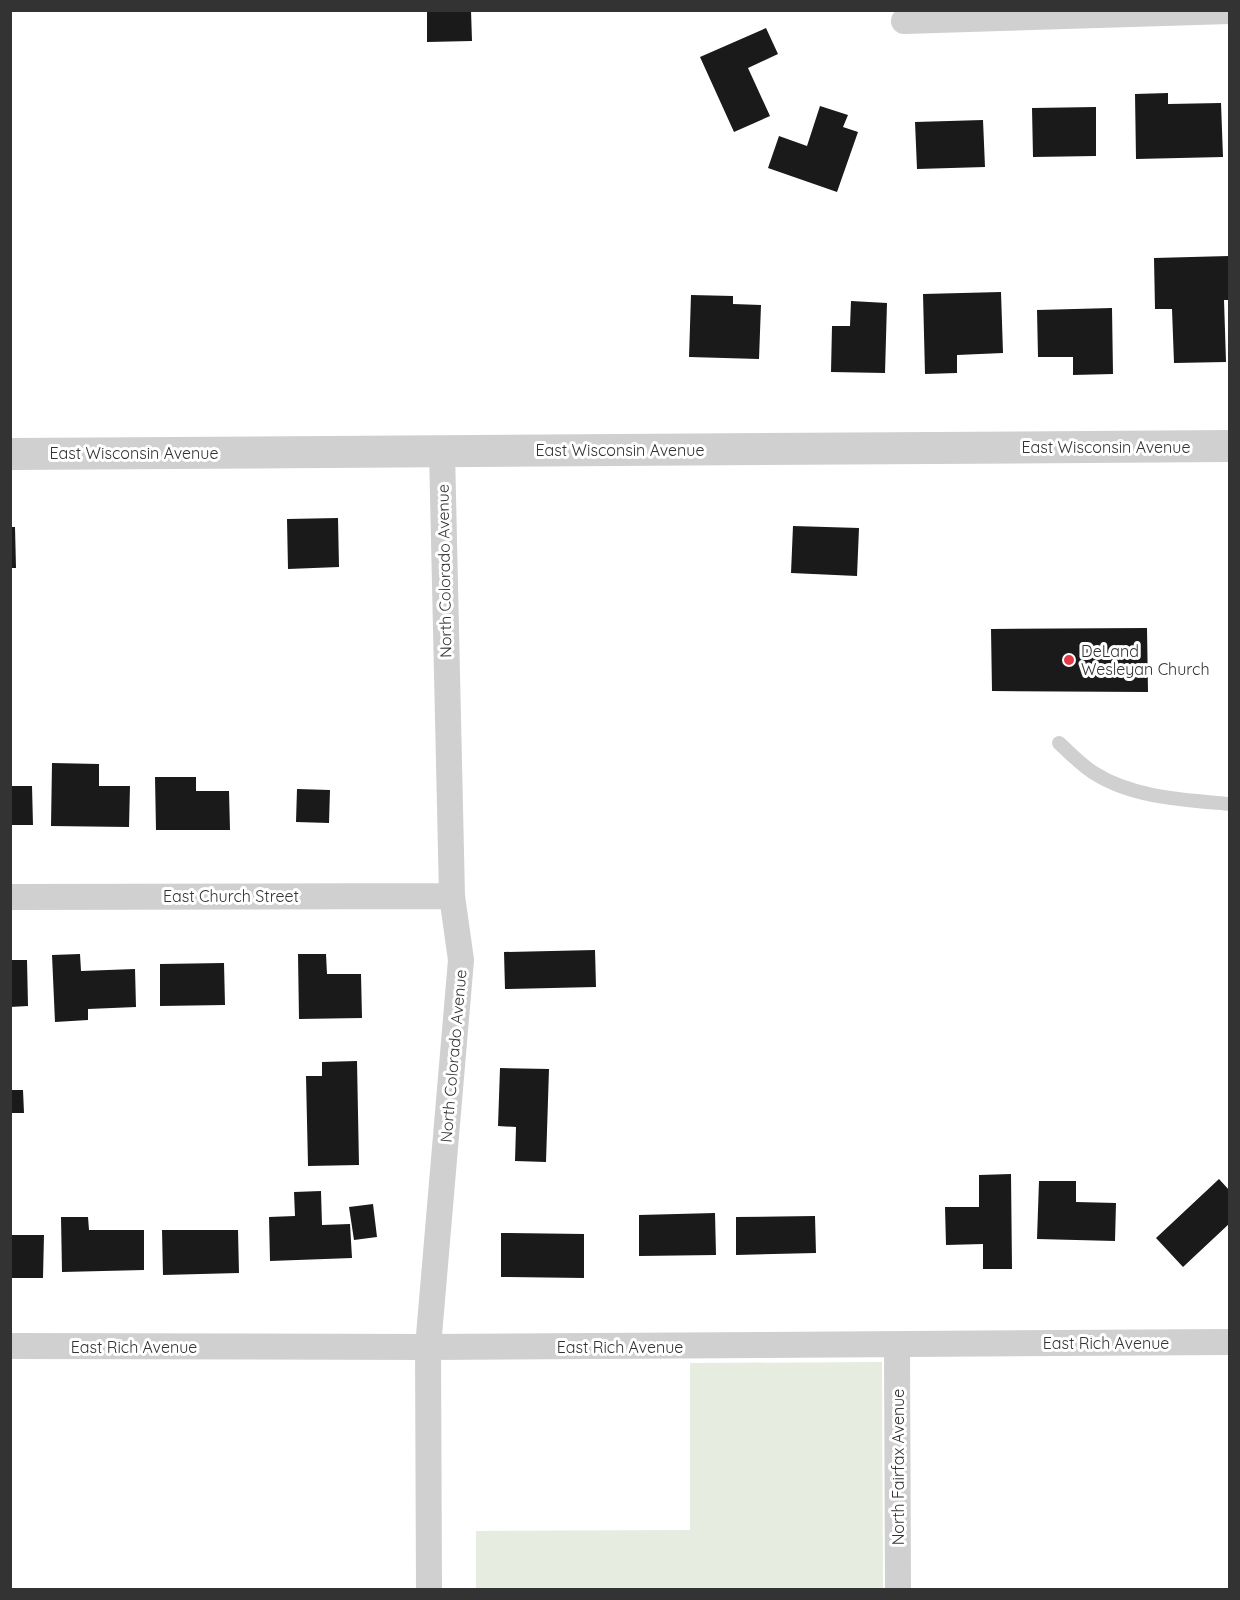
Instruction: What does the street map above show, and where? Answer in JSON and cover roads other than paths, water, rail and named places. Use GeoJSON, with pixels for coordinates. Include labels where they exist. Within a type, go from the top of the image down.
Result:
{"type":"FeatureCollection","features":[{"type":"Feature","properties":{"kind":"street"},"geometry":{"type":"LineString","coordinates":[[903,21],[1230,11]]}},
{"type":"Feature","properties":{"kind":"street","name":"East Wisconsin Avenue"},"geometry":{"type":"LineString","coordinates":[[10,454],[1230,446]]}},
{"type":"Feature","properties":{"kind":"street","name":"North Colorado Avenue"},"geometry":{"type":"LineString","coordinates":[[429,1590],[428,1347],[461,960],[452,896],[442,451]]}},
{"type":"Feature","properties":{"kind":"street","name":"East Church Street"},"geometry":{"type":"LineString","coordinates":[[10,897],[452,896]]}},
{"type":"Feature","properties":{"kind":"street","name":"East Rich Avenue"},"geometry":{"type":"LineString","coordinates":[[10,1346],[428,1347],[1230,1342]]}},
{"type":"Feature","properties":{"kind":"street","name":"North Fairfax Avenue"},"geometry":{"type":"LineString","coordinates":[[897,1345],[898,1590]]}},
{"type":"Feature","properties":{"kind":"lane"},"geometry":{"type":"LineString","coordinates":[[1059,743],[1093,773],[1117,785],[1152,795],[1230,804]]}},
{"type":"Feature","properties":{"kind":"place","name":"DeLand Wesleyan Church"},"geometry":{"type":"Point","coordinates":[1069,660]}}]}
